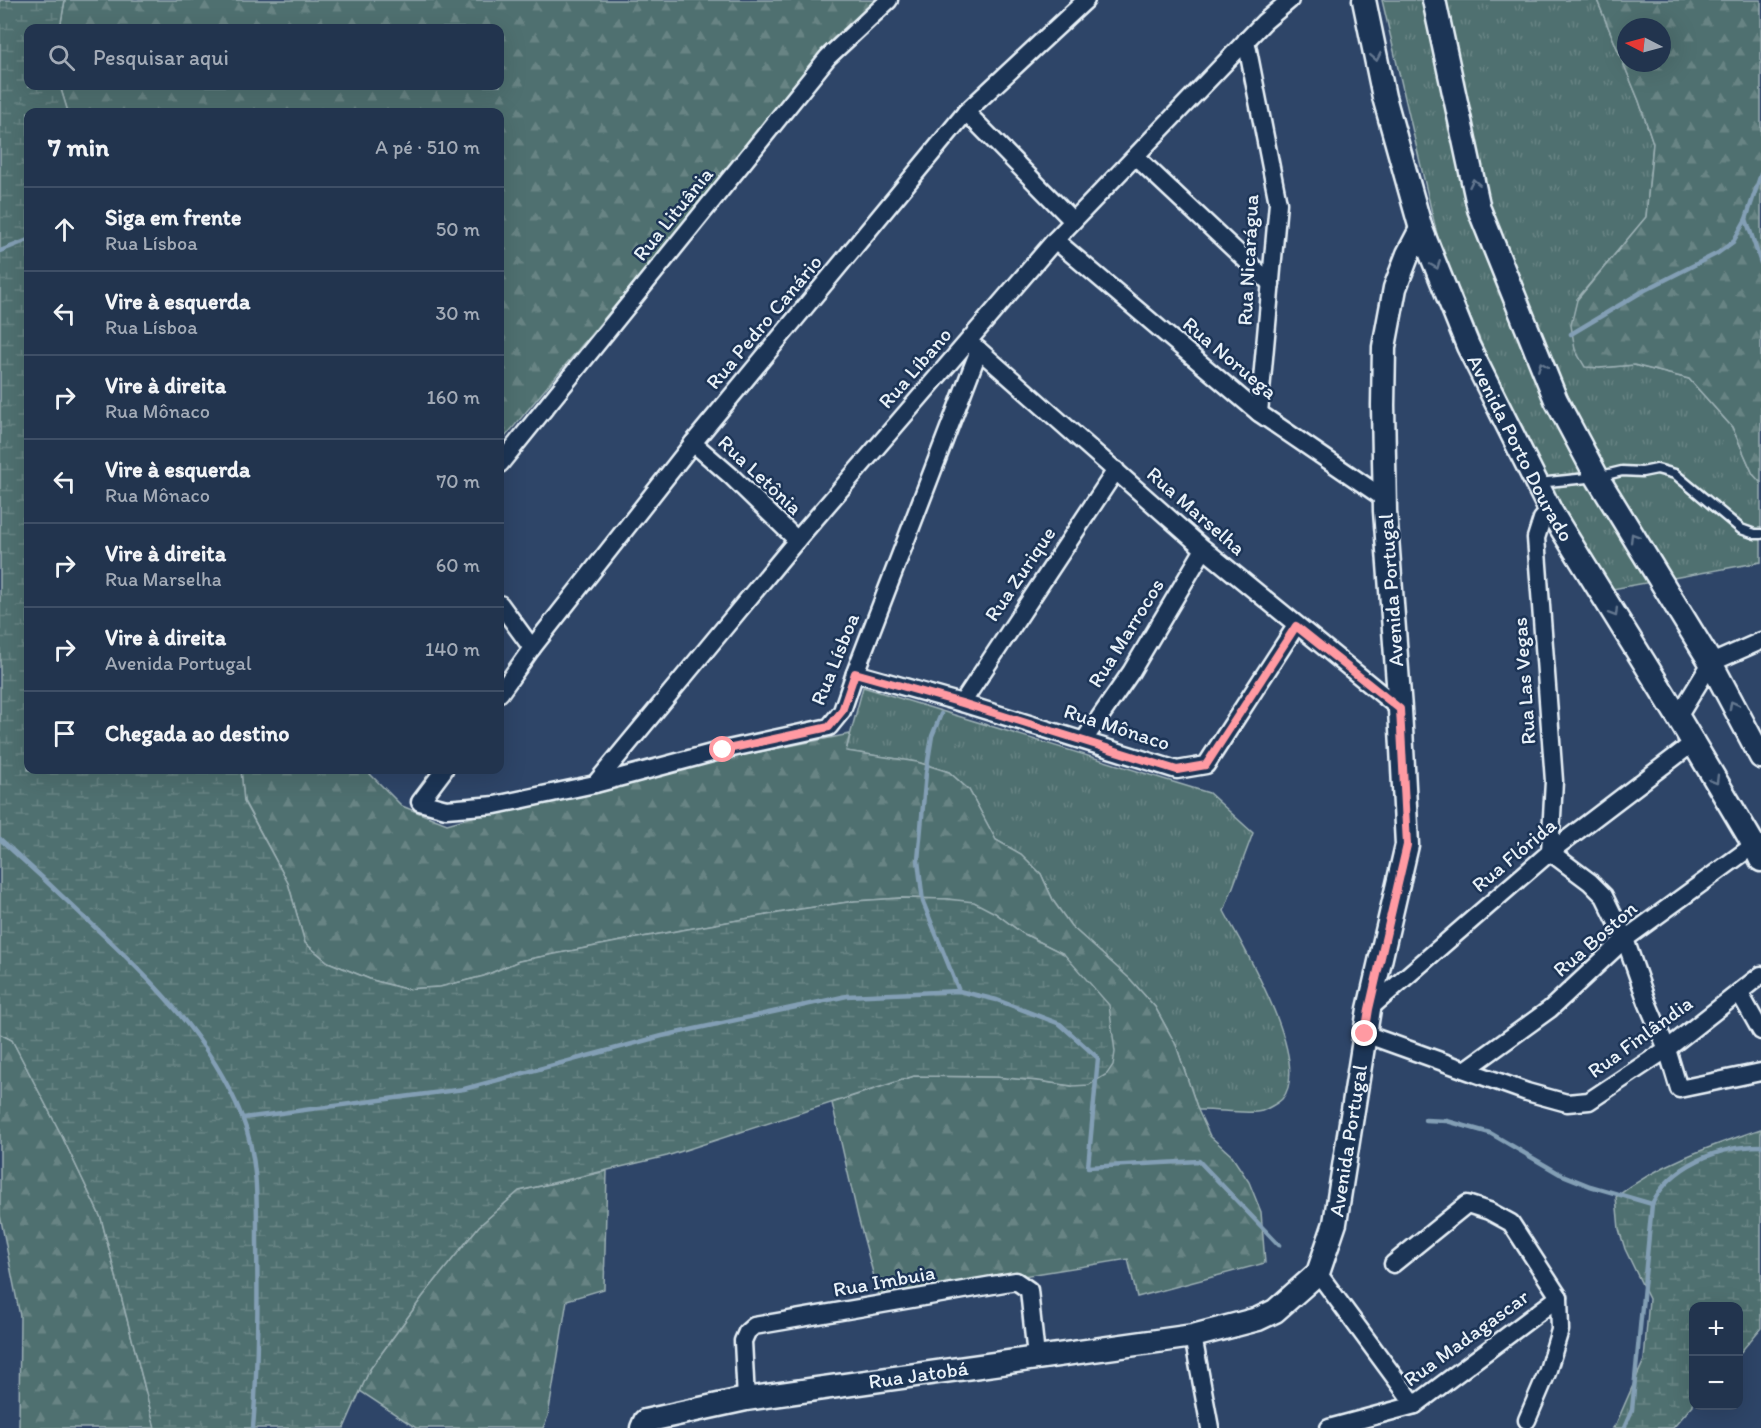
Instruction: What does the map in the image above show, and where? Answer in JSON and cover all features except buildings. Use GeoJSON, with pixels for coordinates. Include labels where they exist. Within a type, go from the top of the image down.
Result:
{"type":"FeatureCollection","features":[{"type":"Feature","properties":{"kind":"street","name":"Rua Lituânia"},"geometry":{"type":"LineString","coordinates":[[504,459],[828,57],[889,0]]}},
{"type":"Feature","properties":{"kind":"street","name":"Rua Pedro Canário"},"geometry":{"type":"LineString","coordinates":[[504,687],[532,648],[693,444],[966,112],[1086,0]]}},
{"type":"Feature","properties":{"kind":"street","name":"Rua Líbano"},"geometry":{"type":"LineString","coordinates":[[595,784],[797,540],[973,346],[1055,240],[1246,40],[1290,0]]}},
{"type":"Feature","properties":{"kind":"street","name":"Avenida Porto Dourado"},"geometry":{"type":"LineString","coordinates":[[1364,0],[1384,98],[1421,229],[1468,346],[1550,510],[1678,717],[1757,852]]}},
{"type":"Feature","properties":{"kind":"street"},"geometry":{"type":"LineString","coordinates":[[1434,0],[1479,209],[1556,400],[1597,477],[1711,663],[1761,757]]}},
{"type":"Feature","properties":{"kind":"street","name":"Rua Nicarágua"},"geometry":{"type":"LineString","coordinates":[[1246,40],[1278,203],[1258,412]]}},
{"type":"Feature","properties":{"kind":"street"},"geometry":{"type":"LineString","coordinates":[[966,112],[1073,221]]}},
{"type":"Feature","properties":{"kind":"street"},"geometry":{"type":"LineString","coordinates":[[1136,157],[1271,284]]}},
{"type":"Feature","properties":{"kind":"street","name":"Avenida Portugal"},"geometry":{"type":"LineString","coordinates":[[1193,1336],[1275,1311],[1318,1273],[1335,1223],[1369,1009],[1407,845],[1385,499],[1384,347],[1395,288],[1408,254],[1421,229]]}},
{"type":"Feature","properties":{"kind":"street","name":"Rua Noruega"},"geometry":{"type":"LineString","coordinates":[[1055,240],[1258,412],[1385,499]]}},
{"type":"Feature","properties":{"kind":"street","name":"Rua Marselha"},"geometry":{"type":"LineString","coordinates":[[973,346],[1204,549],[1400,709]]}},
{"type":"Feature","properties":{"kind":"street","name":"Rua Lísboa"},"geometry":{"type":"LineString","coordinates":[[441,774],[420,802],[446,809],[495,805],[595,784],[723,750],[829,727],[842,711],[973,346]]}},
{"type":"Feature","properties":{"kind":"street","name":"Rua Letônia"},"geometry":{"type":"LineString","coordinates":[[693,444],[731,476],[797,540]]}},
{"type":"Feature","properties":{"kind":"street","name":"Rua Zurique"},"geometry":{"type":"LineString","coordinates":[[962,703],[1116,470]]}},
{"type":"Feature","properties":{"kind":"street","name":"Rua Las Vegas"},"geometry":{"type":"LineString","coordinates":[[1550,510],[1542,519],[1536,538],[1554,781],[1550,852]]}},
{"type":"Feature","properties":{"kind":"street","name":"Rua Marrocos"},"geometry":{"type":"LineString","coordinates":[[1084,740],[1131,672],[1204,549]]}},
{"type":"Feature","properties":{"kind":"street"},"geometry":{"type":"LineString","coordinates":[[504,610],[532,648]]}},
{"type":"Feature","properties":{"kind":"street","name":"Rua Mônaco"},"geometry":{"type":"LineString","coordinates":[[855,673],[962,703],[1177,770],[1206,765],[1296,626]]}},
{"type":"Feature","properties":{"kind":"street"},"geometry":{"type":"LineString","coordinates":[[1678,717],[1711,663],[1761,641]]}},
{"type":"Feature","properties":{"kind":"street","name":"Rua Flórida"},"geometry":{"type":"LineString","coordinates":[[1369,1009],[1550,852],[1693,743]]}},
{"type":"Feature","properties":{"kind":"street"},"geometry":{"type":"LineString","coordinates":[[1550,852],[1590,882],[1604,896],[1625,939],[1647,1002],[1667,1049],[1679,1089],[1761,1072]]}},
{"type":"Feature","properties":{"kind":"street","name":"Rua Boston"},"geometry":{"type":"LineString","coordinates":[[1467,1069],[1550,1009],[1625,939],[1757,852]]}},
{"type":"Feature","properties":{"kind":"street","name":"Rua Finlândia"},"geometry":{"type":"LineString","coordinates":[[1365,1034],[1527,1092],[1567,1102],[1589,1101],[1667,1049],[1761,975]]}},
{"type":"Feature","properties":{"kind":"street"},"geometry":{"type":"LineString","coordinates":[[1739,992],[1761,1031]]}},
{"type":"Feature","properties":{"kind":"street"},"geometry":{"type":"LineString","coordinates":[[1393,1264],[1467,1204],[1489,1211],[1511,1223],[1559,1297],[1560,1330],[1547,1373],[1527,1420]]}},
{"type":"Feature","properties":{"kind":"street"},"geometry":{"type":"LineString","coordinates":[[1318,1273],[1415,1405]]}},
{"type":"Feature","properties":{"kind":"street","name":"Rua Imbuia"},"geometry":{"type":"LineString","coordinates":[[746,1399],[744,1341],[747,1332],[754,1326],[1016,1281],[1029,1290],[1036,1357]]}},
{"type":"Feature","properties":{"kind":"street","name":"Rua Madagascar"},"geometry":{"type":"LineString","coordinates":[[1329,1428],[1415,1405],[1559,1297]]}},
{"type":"Feature","properties":{"kind":"street"},"geometry":{"type":"LineString","coordinates":[[1193,1336],[1210,1428]]}},
{"type":"Feature","properties":{"kind":"street","name":"Rua Jatobá"},"geometry":{"type":"LineString","coordinates":[[644,1424],[746,1399],[1193,1336]]}},
{"type":"Feature","properties":{"kind":"lane"},"geometry":{"type":"LineString","coordinates":[[1536,483],[1597,477],[1622,471],[1657,470],[1675,474],[1741,529],[1761,534]]}},
{"type":"Feature","properties":{"kind":"green space"},"geometry":{"type":"Polygon","coordinates":[[[0,0],[65,0],[61,24],[24,24],[24,90],[61,90],[67,108],[24,108],[24,774],[241,774],[244,802],[288,883],[305,943],[328,962],[372,980],[405,989],[440,987],[484,976],[519,961],[801,909],[855,901],[901,898],[948,899],[974,902],[995,913],[1022,933],[1064,954],[1109,1005],[1115,1052],[1113,1065],[1107,1074],[1089,1085],[1072,1086],[996,1077],[914,1076],[667,1156],[519,1191],[479,1226],[423,1296],[370,1369],[344,1428],[155,1428],[101,1218],[12,1040],[0,1034],[0,0]]]}},
{"type":"Feature","properties":{"kind":"green space"},"geometry":{"type":"Polygon","coordinates":[[[65,0],[885,0],[822,58],[504,438],[504,108],[67,108],[61,90],[504,90],[504,24],[61,24],[65,0]]]}},
{"type":"Feature","properties":{"kind":"green space"},"geometry":{"type":"Polygon","coordinates":[[[1382,0],[1597,0],[1617,48],[1617,72],[1627,72],[1653,143],[1646,217],[1577,299],[1599,368],[1634,365],[1689,379],[1732,427],[1753,474],[1761,483],[1761,562],[1607,590],[1512,416],[1439,243],[1382,0]]]}},
{"type":"Feature","properties":{"kind":"green space"},"geometry":{"type":"Polygon","coordinates":[[[1597,0],[1761,0],[1761,483],[1753,474],[1732,427],[1689,379],[1634,365],[1585,367],[1575,350],[1571,325],[1577,300],[1646,217],[1653,143],[1627,72],[1671,72],[1671,18],[1617,18],[1617,48],[1597,0]]]}},
{"type":"Feature","properties":{"kind":"green space"},"geometry":{"type":"Polygon","coordinates":[[[863,687],[1209,793],[1253,833],[1224,911],[1259,977],[1282,1033],[1289,1059],[1289,1082],[1282,1099],[1267,1109],[1256,1112],[1198,1110],[1176,1045],[1155,1007],[1130,979],[1071,926],[1054,902],[1041,874],[1021,854],[996,840],[969,790],[949,772],[917,762],[846,751],[863,687]]]}},
{"type":"Feature","properties":{"kind":"green space"},"geometry":{"type":"Polygon","coordinates":[[[850,734],[846,751],[917,762],[949,772],[969,790],[996,840],[1021,854],[1041,874],[1054,902],[1071,926],[1130,979],[1155,1007],[1176,1045],[1198,1110],[1210,1136],[1231,1155],[1249,1182],[1261,1212],[1265,1263],[1137,1297],[1128,1259],[880,1299],[858,1217],[832,1103],[914,1076],[996,1077],[1072,1086],[1064,954],[1022,933],[995,913],[948,899],[901,898],[855,901],[637,938],[519,961],[484,976],[440,987],[405,989],[372,980],[328,962],[305,943],[288,883],[244,801],[241,774],[370,774],[402,806],[447,824],[572,789],[850,734]]]}},
{"type":"Feature","properties":{"kind":"green space"},"geometry":{"type":"Polygon","coordinates":[[[0,1034],[12,1040],[101,1218],[155,1428],[19,1428],[20,1316],[0,1215],[0,1034]]]}},
{"type":"Feature","properties":{"kind":"green space"},"geometry":{"type":"Polygon","coordinates":[[[1761,1129],[1761,1328],[1743,1349],[1743,1302],[1689,1302],[1689,1410],[1673,1428],[1613,1428],[1644,1360],[1649,1299],[1625,1249],[1619,1229],[1616,1197],[1667,1165],[1761,1129]]]}},
{"type":"Feature","properties":{"kind":"green space"},"geometry":{"type":"Polygon","coordinates":[[[607,1171],[604,1289],[567,1300],[548,1416],[543,1428],[416,1428],[360,1391],[370,1369],[423,1296],[479,1226],[519,1191],[607,1171]]]}},
{"type":"Feature","properties":{"kind":"waterway"},"geometry":{"type":"LineString","coordinates":[[1571,334],[1645,290],[1718,253],[1733,242],[1746,219],[1761,174]]}},
{"type":"Feature","properties":{"kind":"waterway"},"geometry":{"type":"LineString","coordinates":[[1746,219],[1761,263]]}},
{"type":"Feature","properties":{"kind":"waterway"},"geometry":{"type":"LineString","coordinates":[[0,251],[24,242]]}},
{"type":"Feature","properties":{"kind":"waterway"},"geometry":{"type":"LineString","coordinates":[[941,714],[932,736],[926,773],[918,860],[923,902],[959,991]]}},
{"type":"Feature","properties":{"kind":"waterway"},"geometry":{"type":"LineString","coordinates":[[0,839],[130,960],[174,1008],[213,1060],[229,1087],[242,1117],[254,1163],[256,1194],[258,1288],[253,1428]]}},
{"type":"Feature","properties":{"kind":"waterway"},"geometry":{"type":"LineString","coordinates":[[243,1118],[464,1089],[662,1036],[847,996],[959,991],[997,1000],[1060,1024],[1098,1058],[1088,1167],[1199,1161],[1279,1245]]}},
{"type":"Feature","properties":{"kind":"waterway"},"geometry":{"type":"LineString","coordinates":[[1425,1120],[1447,1121],[1490,1133],[1560,1174],[1590,1186],[1652,1204]]}},
{"type":"Feature","properties":{"kind":"waterway"},"geometry":{"type":"LineString","coordinates":[[1624,1428],[1632,1410],[1652,1204],[1660,1190],[1671,1178],[1698,1160],[1729,1150],[1761,1146]]}},
{"type":"Feature","properties":{"kind":"route"},"geometry":{"type":"LineString","coordinates":[[723,750],[829,727],[842,711],[855,673],[962,703],[1177,770],[1206,765],[1296,626],[1400,709],[1407,845],[1365,1034]]}}]}
